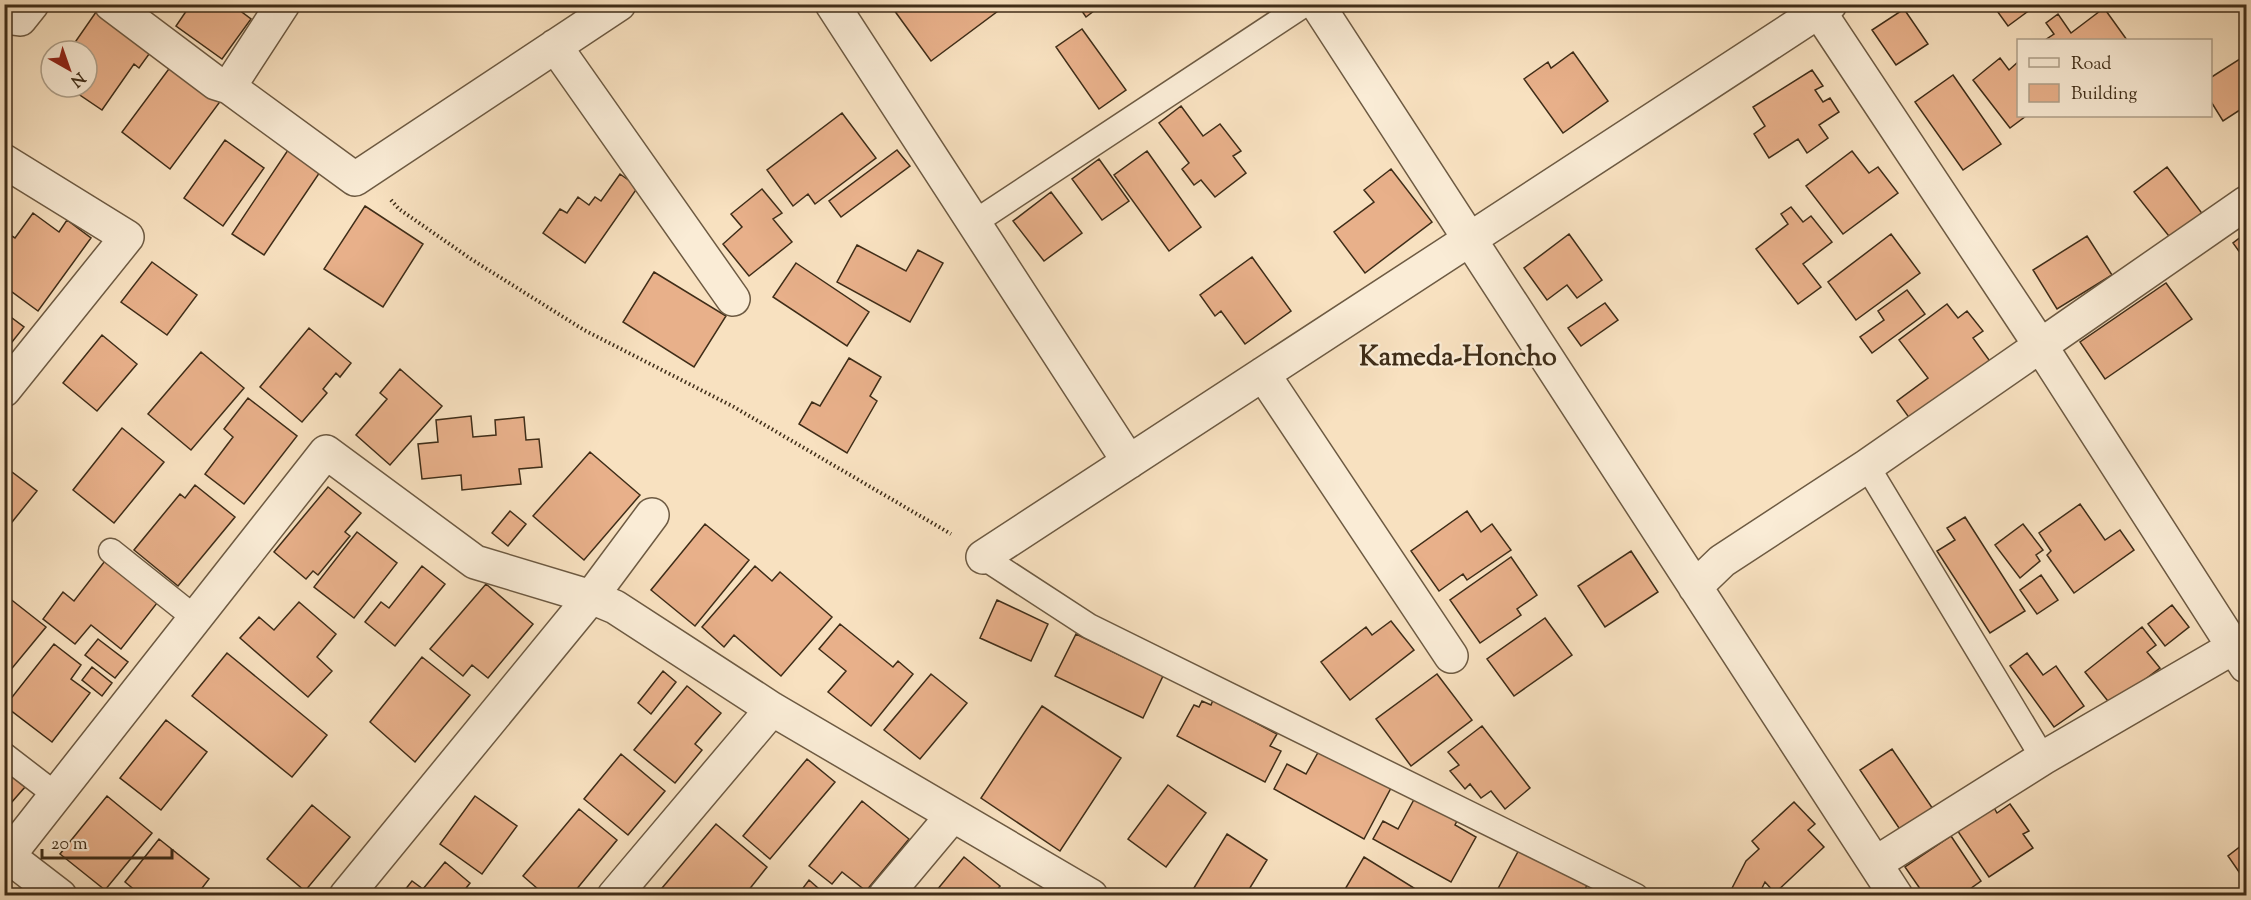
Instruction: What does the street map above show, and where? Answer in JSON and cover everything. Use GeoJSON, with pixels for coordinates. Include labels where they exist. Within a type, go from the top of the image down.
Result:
{"type":"FeatureCollection","features":[{"type":"Feature","properties":{"kind":"street"},"geometry":{"type":"LineString","coordinates":[[4,17],[20,19],[32,4]]}},
{"type":"Feature","properties":{"kind":"street"},"geometry":{"type":"LineString","coordinates":[[111,4],[216,83],[229,87],[354,179],[619,4]]}},
{"type":"Feature","properties":{"kind":"street"},"geometry":{"type":"LineString","coordinates":[[229,87],[282,4]]}},
{"type":"Feature","properties":{"kind":"street"},"geometry":{"type":"LineString","coordinates":[[832,4],[1129,462]]}},
{"type":"Feature","properties":{"kind":"street"},"geometry":{"type":"LineString","coordinates":[[1317,4],[1896,896]]}},
{"type":"Feature","properties":{"kind":"street"},"geometry":{"type":"LineString","coordinates":[[983,557],[1821,7],[2240,656],[2043,758],[1876,863]]}},
{"type":"Feature","properties":{"kind":"street"},"geometry":{"type":"LineString","coordinates":[[555,46],[733,299]]}},
{"type":"Feature","properties":{"kind":"street"},"geometry":{"type":"LineString","coordinates":[[4,161],[127,237],[4,390]]}},
{"type":"Feature","properties":{"kind":"street"},"geometry":{"type":"LineString","coordinates":[[1695,587],[1722,561],[1867,466],[2247,203]]}},
{"type":"Feature","properties":{"kind":"street"},"geometry":{"type":"LineString","coordinates":[[1263,374],[1451,656]]}},
{"type":"Feature","properties":{"kind":"street"},"geometry":{"type":"LineString","coordinates":[[60,896],[8,856],[326,452],[475,562],[591,597],[615,607],[772,709],[1091,896]]}},
{"type":"Feature","properties":{"kind":"street"},"geometry":{"type":"LineString","coordinates":[[346,896],[591,597],[652,514]]}},
{"type":"Feature","properties":{"kind":"street"},"geometry":{"type":"LineString","coordinates":[[614,896],[772,709]]}},
{"type":"Feature","properties":{"kind":"street"},"geometry":{"type":"LineString","coordinates":[[885,896],[953,815]]}},
{"type":"Feature","properties":{"kind":"lane"},"geometry":{"type":"LineString","coordinates":[[975,222],[1305,4]]}},
{"type":"Feature","properties":{"kind":"lane"},"geometry":{"type":"LineString","coordinates":[[1867,466],[2043,758]]}},
{"type":"Feature","properties":{"kind":"lane"},"geometry":{"type":"LineString","coordinates":[[111,551],[195,618]]}},
{"type":"Feature","properties":{"kind":"lane"},"geometry":{"type":"LineString","coordinates":[[983,557],[1089,626],[1636,896]]}},
{"type":"Feature","properties":{"kind":"lane"},"geometry":{"type":"LineString","coordinates":[[4,755],[56,795]]}},
{"type":"Feature","properties":{"kind":"path"},"geometry":{"type":"LineString","coordinates":[[365,172],[399,209],[471,259],[584,330],[734,407],[959,539],[983,557]]}},
{"type":"Feature","properties":{"kind":"building"},"geometry":{"type":"Polygon","coordinates":[[[191,4],[231,4],[251,19],[222,59],[176,26],[191,4]]]}},
{"type":"Feature","properties":{"kind":"building"},"geometry":{"type":"Polygon","coordinates":[[[901,4],[1000,4],[1002,8],[931,61],[894,10],[901,4]]]}},
{"type":"Feature","properties":{"kind":"building"},"geometry":{"type":"Polygon","coordinates":[[[1077,4],[1103,4],[1086,17],[1077,4]]]}},
{"type":"Feature","properties":{"kind":"building"},"geometry":{"type":"Polygon","coordinates":[[[1992,4],[2038,4],[2008,26],[1992,4]]]}},
{"type":"Feature","properties":{"kind":"building"},"geometry":{"type":"Polygon","coordinates":[[[2104,8],[2126,39],[2046,39],[2054,34],[2046,23],[2058,14],[2071,33],[2104,8]]]}},
{"type":"Feature","properties":{"kind":"building"},"geometry":{"type":"Polygon","coordinates":[[[1904,9],[1928,44],[1896,65],[1872,30],[1904,9]]]}},
{"type":"Feature","properties":{"kind":"building"},"geometry":{"type":"Polygon","coordinates":[[[96,12],[152,50],[139,68],[134,64],[102,110],[86,99],[99,99],[99,39],[77,39],[96,12]]]}},
{"type":"Feature","properties":{"kind":"building"},"geometry":{"type":"Polygon","coordinates":[[[1082,29],[1126,90],[1099,109],[1056,47],[1082,29]]]}},
{"type":"Feature","properties":{"kind":"building"},"geometry":{"type":"Polygon","coordinates":[[[1573,52],[1608,101],[1563,133],[1524,79],[1548,62],[1551,68],[1573,52]]]}},
{"type":"Feature","properties":{"kind":"building"},"geometry":{"type":"Polygon","coordinates":[[[2246,55],[2246,106],[2223,121],[2212,103],[2212,77],[2246,55]]]}},
{"type":"Feature","properties":{"kind":"building"},"geometry":{"type":"Polygon","coordinates":[[[2000,58],[2009,70],[2017,63],[2017,117],[2025,117],[2010,128],[1973,80],[2000,58]]]}},
{"type":"Feature","properties":{"kind":"building"},"geometry":{"type":"Polygon","coordinates":[[[174,62],[222,99],[170,169],[122,132],[174,62]]]}},
{"type":"Feature","properties":{"kind":"building"},"geometry":{"type":"Polygon","coordinates":[[[1812,70],[1823,86],[1815,90],[1823,102],[1830,98],[1839,112],[1819,125],[1828,138],[1807,153],[1798,139],[1769,158],[1754,134],[1765,126],[1753,107],[1812,70]]]}},
{"type":"Feature","properties":{"kind":"building"},"geometry":{"type":"Polygon","coordinates":[[[1953,75],[2001,144],[1963,170],[1915,102],[1953,75]]]}},
{"type":"Feature","properties":{"kind":"building"},"geometry":{"type":"Polygon","coordinates":[[[1181,106],[1203,136],[1220,124],[1241,151],[1233,156],[1246,173],[1215,197],[1201,180],[1194,185],[1182,169],[1189,163],[1159,123],[1181,106]]]}},
{"type":"Feature","properties":{"kind":"building"},"geometry":{"type":"Polygon","coordinates":[[[842,113],[876,158],[815,204],[808,194],[793,206],[767,170],[842,113]]]}},
{"type":"Feature","properties":{"kind":"building"},"geometry":{"type":"Polygon","coordinates":[[[225,140],[264,168],[223,226],[184,198],[225,140]]]}},
{"type":"Feature","properties":{"kind":"building"},"geometry":{"type":"Polygon","coordinates":[[[288,150],[320,172],[264,255],[232,234],[288,150]]]}},
{"type":"Feature","properties":{"kind":"building"},"geometry":{"type":"Polygon","coordinates":[[[897,150],[910,166],[841,217],[829,201],[897,150]]]}},
{"type":"Feature","properties":{"kind":"building"},"geometry":{"type":"Polygon","coordinates":[[[1147,151],[1201,227],[1169,251],[1114,175],[1147,151]]]}},
{"type":"Feature","properties":{"kind":"building"},"geometry":{"type":"Polygon","coordinates":[[[1852,151],[1869,173],[1878,167],[1898,193],[1843,234],[1806,186],[1852,151]]]}},
{"type":"Feature","properties":{"kind":"building"},"geometry":{"type":"Polygon","coordinates":[[[1099,159],[1129,201],[1102,220],[1072,179],[1099,159]]]}},
{"type":"Feature","properties":{"kind":"building"},"geometry":{"type":"Polygon","coordinates":[[[2167,167],[2204,216],[2172,240],[2134,192],[2167,167]]]}},
{"type":"Feature","properties":{"kind":"building"},"geometry":{"type":"Polygon","coordinates":[[[1391,169],[1432,222],[1365,273],[1334,232],[1374,202],[1364,190],[1391,169]]]}},
{"type":"Feature","properties":{"kind":"building"},"geometry":{"type":"Polygon","coordinates":[[[620,174],[638,187],[585,263],[543,233],[560,209],[567,213],[578,197],[589,205],[595,197],[601,201],[620,174]]]}},
{"type":"Feature","properties":{"kind":"building"},"geometry":{"type":"Polygon","coordinates":[[[762,189],[782,213],[773,219],[792,242],[749,276],[723,244],[742,227],[731,214],[762,189]]]}},
{"type":"Feature","properties":{"kind":"building"},"geometry":{"type":"Polygon","coordinates":[[[1051,192],[1082,233],[1044,261],[1013,221],[1051,192]]]}},
{"type":"Feature","properties":{"kind":"building"},"geometry":{"type":"Polygon","coordinates":[[[365,206],[423,244],[383,307],[324,269],[365,206]]]}},
{"type":"Feature","properties":{"kind":"building"},"geometry":{"type":"Polygon","coordinates":[[[1791,207],[1803,222],[1811,216],[1832,242],[1803,264],[1821,287],[1798,304],[1756,249],[1788,224],[1781,214],[1791,207]]]}},
{"type":"Feature","properties":{"kind":"building"},"geometry":{"type":"Polygon","coordinates":[[[33,213],[59,232],[67,220],[91,238],[38,311],[4,286],[4,231],[15,238],[33,213]]]}},
{"type":"Feature","properties":{"kind":"building"},"geometry":{"type":"Polygon","coordinates":[[[2246,233],[2246,261],[2233,243],[2246,233]]]}},
{"type":"Feature","properties":{"kind":"building"},"geometry":{"type":"Polygon","coordinates":[[[1569,234],[1602,280],[1577,298],[1567,285],[1547,300],[1524,268],[1569,234]]]}},
{"type":"Feature","properties":{"kind":"building"},"geometry":{"type":"Polygon","coordinates":[[[1891,234],[1920,273],[1856,320],[1828,282],[1891,234]]]}},
{"type":"Feature","properties":{"kind":"building"},"geometry":{"type":"Polygon","coordinates":[[[2087,236],[2112,275],[2057,309],[2033,270],[2087,236]]]}},
{"type":"Feature","properties":{"kind":"building"},"geometry":{"type":"Polygon","coordinates":[[[857,245],[906,271],[918,250],[943,263],[910,322],[837,282],[857,245]]]}},
{"type":"Feature","properties":{"kind":"building"},"geometry":{"type":"Polygon","coordinates":[[[1252,257],[1291,311],[1245,344],[1221,311],[1215,316],[1200,295],[1252,257]]]}},
{"type":"Feature","properties":{"kind":"building"},"geometry":{"type":"Polygon","coordinates":[[[152,262],[197,295],[167,335],[121,302],[152,262]]]}},
{"type":"Feature","properties":{"kind":"building"},"geometry":{"type":"Polygon","coordinates":[[[796,263],[869,312],[847,346],[773,297],[796,263]]]}},
{"type":"Feature","properties":{"kind":"building"},"geometry":{"type":"Polygon","coordinates":[[[654,272],[726,316],[694,367],[623,322],[654,272]]]}},
{"type":"Feature","properties":{"kind":"building"},"geometry":{"type":"Polygon","coordinates":[[[2166,283],[2192,319],[2105,379],[2080,342],[2166,283]]]}},
{"type":"Feature","properties":{"kind":"building"},"geometry":{"type":"Polygon","coordinates":[[[1907,290],[1925,314],[1872,353],[1860,337],[1884,320],[1878,311],[1907,290]]]}},
{"type":"Feature","properties":{"kind":"building"},"geometry":{"type":"Polygon","coordinates":[[[1605,303],[1618,320],[1581,346],[1568,328],[1605,303]]]}},
{"type":"Feature","properties":{"kind":"building"},"geometry":{"type":"Polygon","coordinates":[[[1947,304],[1958,318],[1967,311],[1983,331],[1973,338],[1992,364],[1913,423],[1897,401],[1928,378],[1899,340],[1947,304]]]}},
{"type":"Feature","properties":{"kind":"building"},"geometry":{"type":"Polygon","coordinates":[[[4,312],[24,327],[4,352],[4,312]]]}},
{"type":"Feature","properties":{"kind":"building"},"geometry":{"type":"Polygon","coordinates":[[[309,328],[351,363],[340,377],[336,373],[323,389],[327,393],[302,422],[260,387],[309,328]]]}},
{"type":"Feature","properties":{"kind":"building"},"geometry":{"type":"Polygon","coordinates":[[[102,335],[137,364],[97,411],[63,383],[102,335]]]}},
{"type":"Feature","properties":{"kind":"building"},"geometry":{"type":"Polygon","coordinates":[[[201,352],[244,388],[191,450],[148,414],[201,352]]]}},
{"type":"Feature","properties":{"kind":"building"},"geometry":{"type":"Polygon","coordinates":[[[849,358],[881,377],[870,396],[877,401],[847,453],[799,424],[812,402],[820,406],[849,358]]]}},
{"type":"Feature","properties":{"kind":"building"},"geometry":{"type":"Polygon","coordinates":[[[400,369],[442,406],[390,465],[356,435],[387,399],[380,393],[400,369]]]}},
{"type":"Feature","properties":{"kind":"building"},"geometry":{"type":"Polygon","coordinates":[[[248,398],[297,436],[244,504],[205,474],[233,437],[224,429],[248,398]]]}},
{"type":"Feature","properties":{"kind":"building"},"geometry":{"type":"Polygon","coordinates":[[[471,416],[473,437],[496,435],[495,420],[524,417],[526,440],[539,439],[542,467],[519,469],[521,484],[462,490],[461,475],[422,479],[418,444],[438,442],[436,420],[471,416]]]}},
{"type":"Feature","properties":{"kind":"building"},"geometry":{"type":"Polygon","coordinates":[[[122,428],[164,462],[114,523],[73,490],[122,428]]]}},
{"type":"Feature","properties":{"kind":"building"},"geometry":{"type":"Polygon","coordinates":[[[590,452],[640,495],[584,560],[533,516],[590,452]]]}},
{"type":"Feature","properties":{"kind":"building"},"geometry":{"type":"Polygon","coordinates":[[[4,466],[37,491],[4,532],[4,466]]]}},
{"type":"Feature","properties":{"kind":"building"},"geometry":{"type":"Polygon","coordinates":[[[195,485],[235,517],[178,586],[134,550],[180,494],[185,498],[195,485]]]}},
{"type":"Feature","properties":{"kind":"building"},"geometry":{"type":"Polygon","coordinates":[[[328,487],[361,513],[345,532],[350,536],[318,575],[313,571],[306,579],[274,552],[328,487]]]}},
{"type":"Feature","properties":{"kind":"building"},"geometry":{"type":"Polygon","coordinates":[[[2080,504],[2105,540],[2120,530],[2134,550],[2074,593],[2047,555],[2051,551],[2039,533],[2080,504]]]}},
{"type":"Feature","properties":{"kind":"building"},"geometry":{"type":"Polygon","coordinates":[[[510,511],[526,524],[508,546],[492,533],[510,511]]]}},
{"type":"Feature","properties":{"kind":"building"},"geometry":{"type":"Polygon","coordinates":[[[1467,511],[1481,532],[1492,524],[1511,550],[1467,580],[1463,574],[1439,591],[1411,551],[1467,511]]]}},
{"type":"Feature","properties":{"kind":"building"},"geometry":{"type":"Polygon","coordinates":[[[1965,517],[2025,611],[1990,633],[1937,551],[1955,540],[1947,528],[1965,517]]]}},
{"type":"Feature","properties":{"kind":"building"},"geometry":{"type":"Polygon","coordinates":[[[705,524],[749,560],[695,626],[651,590],[705,524]]]}},
{"type":"Feature","properties":{"kind":"building"},"geometry":{"type":"Polygon","coordinates":[[[2023,524],[2043,550],[2036,555],[2040,561],[2020,578],[1995,545],[2023,524]]]}},
{"type":"Feature","properties":{"kind":"building"},"geometry":{"type":"Polygon","coordinates":[[[357,532],[397,563],[354,618],[314,587],[357,532]]]}},
{"type":"Feature","properties":{"kind":"building"},"geometry":{"type":"Polygon","coordinates":[[[1631,551],[1658,592],[1605,627],[1578,586],[1631,551]]]}},
{"type":"Feature","properties":{"kind":"building"},"geometry":{"type":"Polygon","coordinates":[[[108,557],[161,598],[121,649],[91,625],[75,644],[43,619],[63,592],[74,601],[108,557]]]}},
{"type":"Feature","properties":{"kind":"building"},"geometry":{"type":"Polygon","coordinates":[[[1511,557],[1537,595],[1517,609],[1521,615],[1480,643],[1450,600],[1511,557]]]}},
{"type":"Feature","properties":{"kind":"building"},"geometry":{"type":"Polygon","coordinates":[[[422,566],[445,584],[395,646],[365,622],[381,602],[389,608],[422,566]]]}},
{"type":"Feature","properties":{"kind":"building"},"geometry":{"type":"Polygon","coordinates":[[[755,566],[772,581],[780,572],[832,617],[781,676],[734,635],[724,647],[702,627],[755,566]]]}},
{"type":"Feature","properties":{"kind":"building"},"geometry":{"type":"Polygon","coordinates":[[[2041,575],[2058,600],[2037,614],[2020,590],[2041,575]]]}},
{"type":"Feature","properties":{"kind":"building"},"geometry":{"type":"Polygon","coordinates":[[[486,584],[533,624],[488,678],[472,665],[463,676],[430,649],[486,584]]]}},
{"type":"Feature","properties":{"kind":"building"},"geometry":{"type":"Polygon","coordinates":[[[4,594],[46,627],[4,678],[4,594]]]}},
{"type":"Feature","properties":{"kind":"building"},"geometry":{"type":"Polygon","coordinates":[[[997,600],[1048,624],[1031,661],[980,638],[997,600]]]}},
{"type":"Feature","properties":{"kind":"building"},"geometry":{"type":"Polygon","coordinates":[[[299,602],[336,634],[317,657],[332,671],[308,697],[240,638],[259,617],[274,630],[299,602]]]}},
{"type":"Feature","properties":{"kind":"building"},"geometry":{"type":"Polygon","coordinates":[[[2172,605],[2189,627],[2165,646],[2148,624],[2172,605]]]}},
{"type":"Feature","properties":{"kind":"building"},"geometry":{"type":"Polygon","coordinates":[[[1545,618],[1572,655],[1514,696],[1487,659],[1545,618]]]}},
{"type":"Feature","properties":{"kind":"building"},"geometry":{"type":"Polygon","coordinates":[[[1391,621],[1414,650],[1350,700],[1321,662],[1366,627],[1372,635],[1391,621]]]}},
{"type":"Feature","properties":{"kind":"building"},"geometry":{"type":"Polygon","coordinates":[[[840,624],[893,667],[898,661],[913,674],[871,726],[828,692],[846,671],[819,649],[840,624]]]}},
{"type":"Feature","properties":{"kind":"building"},"geometry":{"type":"Polygon","coordinates":[[[2142,627],[2156,645],[2147,652],[2160,668],[2111,705],[2085,672],[2142,627]]]}},
{"type":"Feature","properties":{"kind":"building"},"geometry":{"type":"Polygon","coordinates":[[[1076,634],[1163,676],[1143,718],[1055,676],[1076,634]]]}},
{"type":"Feature","properties":{"kind":"building"},"geometry":{"type":"Polygon","coordinates":[[[98,639],[128,662],[115,678],[85,655],[98,639]]]}},
{"type":"Feature","properties":{"kind":"building"},"geometry":{"type":"Polygon","coordinates":[[[54,644],[81,665],[71,679],[90,693],[52,742],[5,706],[54,644]]]}},
{"type":"Feature","properties":{"kind":"building"},"geometry":{"type":"Polygon","coordinates":[[[227,653],[327,735],[292,777],[192,696],[227,653]]]}},
{"type":"Feature","properties":{"kind":"building"},"geometry":{"type":"Polygon","coordinates":[[[2027,653],[2043,675],[2056,666],[2084,706],[2054,727],[2010,666],[2027,653]]]}},
{"type":"Feature","properties":{"kind":"building"},"geometry":{"type":"Polygon","coordinates":[[[422,657],[470,695],[415,762],[370,722],[422,657]]]}},
{"type":"Feature","properties":{"kind":"building"},"geometry":{"type":"Polygon","coordinates":[[[92,667],[112,683],[102,696],[82,680],[92,667]]]}},
{"type":"Feature","properties":{"kind":"building"},"geometry":{"type":"Polygon","coordinates":[[[663,671],[676,682],[651,714],[638,703],[663,671]]]}},
{"type":"Feature","properties":{"kind":"building"},"geometry":{"type":"Polygon","coordinates":[[[931,674],[967,703],[920,759],[884,730],[931,674]]]}},
{"type":"Feature","properties":{"kind":"building"},"geometry":{"type":"Polygon","coordinates":[[[1437,674],[1472,720],[1411,766],[1376,719],[1437,674]]]}},
{"type":"Feature","properties":{"kind":"building"},"geometry":{"type":"Polygon","coordinates":[[[687,686],[721,713],[695,744],[702,750],[675,783],[634,750],[687,686]]]}},
{"type":"Feature","properties":{"kind":"building"},"geometry":{"type":"Polygon","coordinates":[[[1213,700],[1277,734],[1270,746],[1281,751],[1265,782],[1177,736],[1194,705],[1199,707],[1202,701],[1211,705],[1213,700]]]}},
{"type":"Feature","properties":{"kind":"building"},"geometry":{"type":"Polygon","coordinates":[[[1042,706],[1121,758],[1060,851],[981,798],[1042,706]]]}},
{"type":"Feature","properties":{"kind":"building"},"geometry":{"type":"Polygon","coordinates":[[[166,720],[207,752],[161,810],[120,778],[166,720]]]}},
{"type":"Feature","properties":{"kind":"building"},"geometry":{"type":"Polygon","coordinates":[[[1482,726],[1530,788],[1505,809],[1491,791],[1481,798],[1470,784],[1465,789],[1450,771],[1459,765],[1448,752],[1482,726]]]}},
{"type":"Feature","properties":{"kind":"building"},"geometry":{"type":"Polygon","coordinates":[[[1320,749],[1391,788],[1364,839],[1274,789],[1287,764],[1306,774],[1320,749]]]}},
{"type":"Feature","properties":{"kind":"building"},"geometry":{"type":"Polygon","coordinates":[[[1892,749],[1933,809],[1901,831],[1860,770],[1892,749]]]}},
{"type":"Feature","properties":{"kind":"building"},"geometry":{"type":"Polygon","coordinates":[[[621,754],[665,791],[628,835],[584,799],[621,754]]]}},
{"type":"Feature","properties":{"kind":"building"},"geometry":{"type":"Polygon","coordinates":[[[807,759],[835,782],[770,859],[743,836],[807,759]]]}},
{"type":"Feature","properties":{"kind":"building"},"geometry":{"type":"Polygon","coordinates":[[[4,770],[25,787],[4,811],[4,770]]]}},
{"type":"Feature","properties":{"kind":"building"},"geometry":{"type":"Polygon","coordinates":[[[1168,785],[1206,813],[1166,867],[1128,839],[1168,785]]]}},
{"type":"Feature","properties":{"kind":"building"},"geometry":{"type":"Polygon","coordinates":[[[1417,794],[1459,817],[1455,825],[1476,837],[1451,882],[1373,839],[1383,821],[1398,829],[1417,794]]]}},
{"type":"Feature","properties":{"kind":"building"},"geometry":{"type":"Polygon","coordinates":[[[107,796],[152,833],[105,890],[60,854],[107,796]]]}},
{"type":"Feature","properties":{"kind":"building"},"geometry":{"type":"Polygon","coordinates":[[[475,796],[517,826],[482,874],[440,844],[475,796]]]}},
{"type":"Feature","properties":{"kind":"building"},"geometry":{"type":"Polygon","coordinates":[[[862,801],[909,839],[866,891],[842,872],[832,884],[809,866],[862,801]]]}},
{"type":"Feature","properties":{"kind":"building"},"geometry":{"type":"Polygon","coordinates":[[[1794,802],[1815,824],[1808,830],[1824,847],[1775,893],[1765,882],[1758,896],[1729,894],[1746,861],[1759,849],[1752,841],[1794,802]]]}},
{"type":"Feature","properties":{"kind":"building"},"geometry":{"type":"Polygon","coordinates":[[[2010,804],[2029,831],[2023,834],[2033,848],[1989,877],[1957,830],[1993,806],[1997,813],[2010,804]]]}},
{"type":"Feature","properties":{"kind":"building"},"geometry":{"type":"Polygon","coordinates":[[[312,805],[350,837],[305,891],[267,859],[312,805]]]}},
{"type":"Feature","properties":{"kind":"building"},"geometry":{"type":"Polygon","coordinates":[[[579,809],[617,840],[571,896],[546,896],[523,876],[579,809]]]}},
{"type":"Feature","properties":{"kind":"building"},"geometry":{"type":"Polygon","coordinates":[[[716,824],[767,867],[744,896],[659,896],[657,894],[716,824]]]}},
{"type":"Feature","properties":{"kind":"building"},"geometry":{"type":"Polygon","coordinates":[[[1227,834],[1267,860],[1245,896],[1189,896],[1227,834]]]}},
{"type":"Feature","properties":{"kind":"building"},"geometry":{"type":"Polygon","coordinates":[[[1951,836],[1981,881],[1960,896],[1925,896],[1905,867],[1951,836]]]}},
{"type":"Feature","properties":{"kind":"building"},"geometry":{"type":"Polygon","coordinates":[[[159,839],[209,879],[196,896],[142,896],[125,882],[159,839]]]}},
{"type":"Feature","properties":{"kind":"building"},"geometry":{"type":"Polygon","coordinates":[[[2246,842],[2246,882],[2228,856],[2246,842]]]}},
{"type":"Feature","properties":{"kind":"building"},"geometry":{"type":"Polygon","coordinates":[[[1520,848],[1587,885],[1582,896],[1494,896],[1520,848]]]}},
{"type":"Feature","properties":{"kind":"building"},"geometry":{"type":"Polygon","coordinates":[[[964,857],[1000,886],[992,896],[932,896],[964,857]]]}},
{"type":"Feature","properties":{"kind":"building"},"geometry":{"type":"Polygon","coordinates":[[[1364,857],[1414,888],[1410,896],[1341,896],[1364,857]]]}},
{"type":"Feature","properties":{"kind":"building"},"geometry":{"type":"Polygon","coordinates":[[[445,862],[470,883],[460,896],[400,896],[412,881],[423,889],[445,862]]]}},
{"type":"Feature","properties":{"kind":"building"},"geometry":{"type":"Polygon","coordinates":[[[809,880],[827,896],[797,896],[809,880]]]}},
{"type":"Feature","properties":{"kind":"district","name":"Kameda-Honcho"},"geometry":{"type":"Point","coordinates":[1458,358]}}]}
